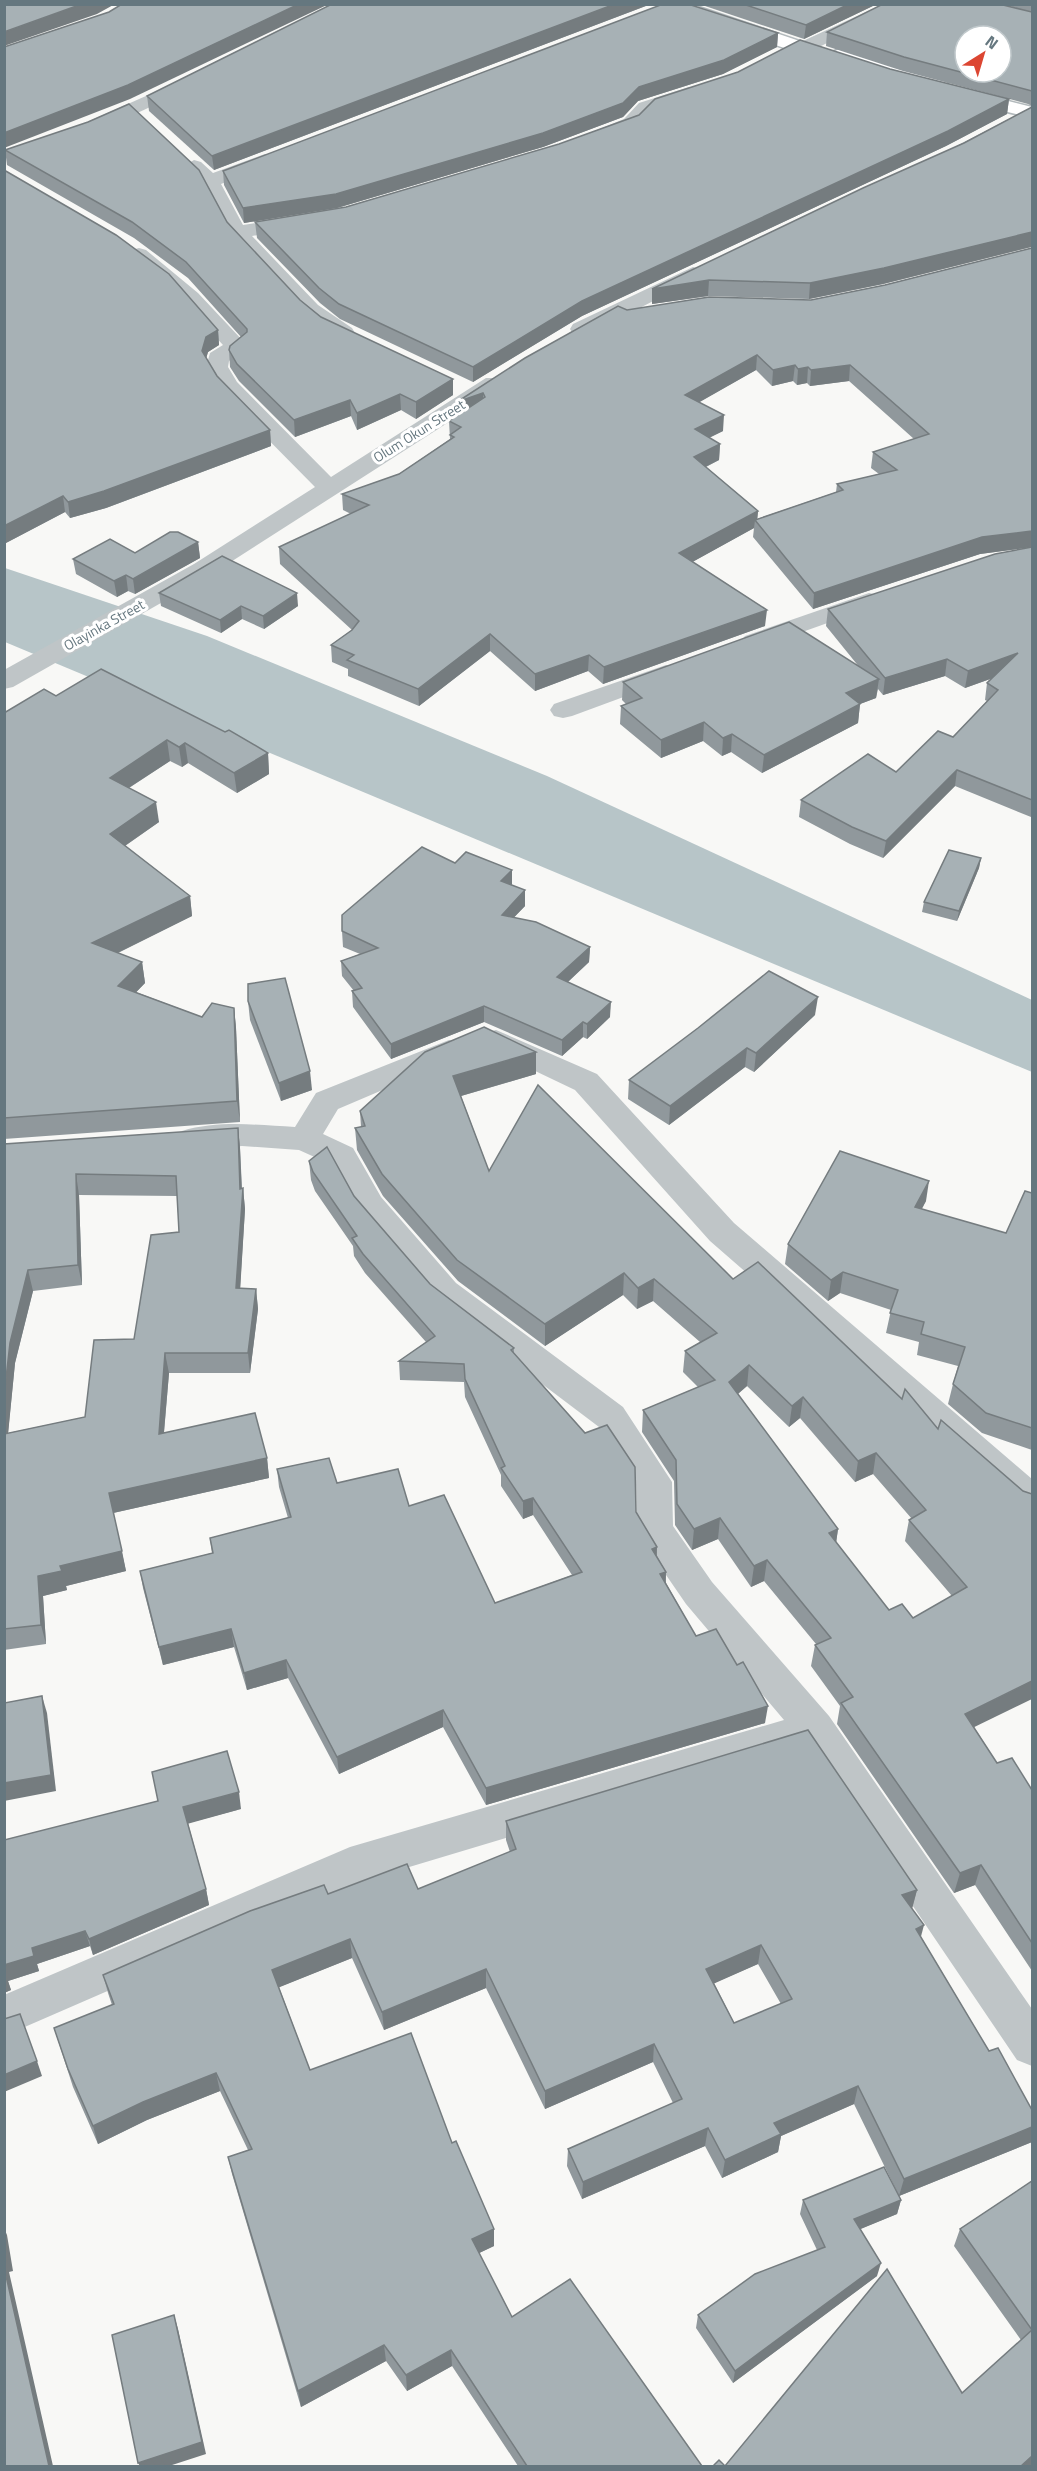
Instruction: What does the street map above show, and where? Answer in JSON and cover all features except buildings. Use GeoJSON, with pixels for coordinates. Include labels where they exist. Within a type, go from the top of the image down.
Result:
{"type":"FeatureCollection","features":[{"type":"Feature","properties":{"kind":"main road"},"geometry":{"type":"LineString","coordinates":[[690,4],[802,46]]}},
{"type":"Feature","properties":{"kind":"main road"},"geometry":{"type":"LineString","coordinates":[[672,5],[929,87],[1031,110]]}},
{"type":"Feature","properties":{"kind":"street"},"geometry":{"type":"LineString","coordinates":[[776,56],[898,4]]}},
{"type":"Feature","properties":{"kind":"street"},"geometry":{"type":"LineString","coordinates":[[652,14],[672,5]]}},
{"type":"Feature","properties":{"kind":"street"},"geometry":{"type":"LineString","coordinates":[[82,131],[207,74]]}},
{"type":"Feature","properties":{"kind":"street"},"geometry":{"type":"LineString","coordinates":[[583,142],[631,123],[646,107],[709,87]]}},
{"type":"Feature","properties":{"kind":"street"},"geometry":{"type":"LineString","coordinates":[[133,109],[150,125]]}},
{"type":"Feature","properties":{"kind":"street"},"geometry":{"type":"LineString","coordinates":[[1002,125],[1031,110]]}},
{"type":"Feature","properties":{"kind":"street"},"geometry":{"type":"LineString","coordinates":[[176,149],[210,181],[237,232],[310,310],[331,326],[362,341]]}},
{"type":"Feature","properties":{"kind":"street"},"geometry":{"type":"LineString","coordinates":[[210,181],[284,153]]}},
{"type":"Feature","properties":{"kind":"street"},"geometry":{"type":"LineString","coordinates":[[237,232],[316,219]]}},
{"type":"Feature","properties":{"kind":"street"},"geometry":{"type":"LineString","coordinates":[[126,244],[179,284],[223,331],[236,347],[218,358],[217,367],[228,386],[329,488]]}},
{"type":"Feature","properties":{"kind":"street"},"geometry":{"type":"LineString","coordinates":[[563,340],[591,323],[709,265]]}},
{"type":"Feature","properties":{"kind":"street"},"geometry":{"type":"LineString","coordinates":[[591,323],[661,311]]}},
{"type":"Feature","properties":{"kind":"street","name":"Olum Okun Street"},"geometry":{"type":"LineString","coordinates":[[203,569],[508,373]]}},
{"type":"Feature","properties":{"kind":"street"},"geometry":{"type":"LineString","coordinates":[[455,385],[476,395]]}},
{"type":"Feature","properties":{"kind":"street","name":"Olayinka Street"},"geometry":{"type":"LineString","coordinates":[[9,678],[203,569]]}},
{"type":"Feature","properties":{"kind":"street"},"geometry":{"type":"LineString","coordinates":[[729,650],[895,591]]}},
{"type":"Feature","properties":{"kind":"street"},"geometry":{"type":"LineString","coordinates":[[563,710],[685,666]]}},
{"type":"Feature","properties":{"kind":"street"},"geometry":{"type":"LineString","coordinates":[[304,1138],[327,1101],[485,1034],[586,1082],[722,1232],[1032,1500]]}},
{"type":"Feature","properties":{"kind":"street"},"geometry":{"type":"LineString","coordinates":[[162,1142],[243,1135],[304,1138],[342,1156],[369,1205],[444,1292],[611,1417],[654,1482],[655,1529],[699,1593],[815,1728],[1032,2045]]}},
{"type":"Feature","properties":{"kind":"street"},"geometry":{"type":"LineString","coordinates":[[4,2016],[350,1866],[815,1728]]}},
{"type":"Feature","properties":{"kind":"shaded area"},"geometry":{"type":"Polygon","coordinates":[[[5,568],[207,636],[547,776],[1032,1000],[1032,1072],[5,642],[5,568]]]}}]}
